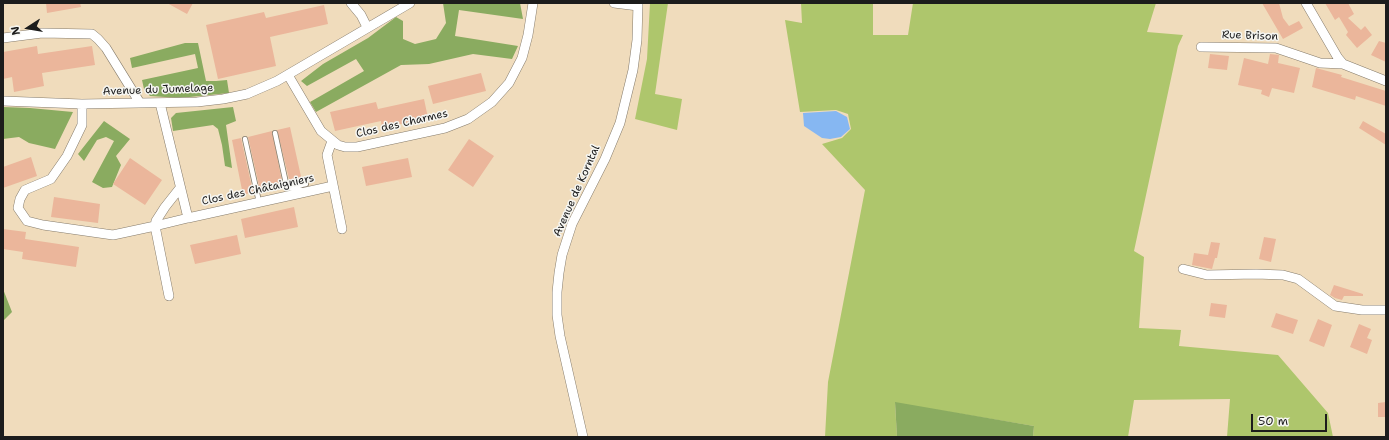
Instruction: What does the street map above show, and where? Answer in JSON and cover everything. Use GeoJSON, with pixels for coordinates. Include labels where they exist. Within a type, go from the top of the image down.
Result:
{"type":"FeatureCollection","features":[{"type":"Feature","properties":{"kind":"street"},"geometry":{"type":"LineString","coordinates":[[351,3],[361,15],[367,27]]}},
{"type":"Feature","properties":{"kind":"street","name":"Avenue du Jumelage"},"geometry":{"type":"LineString","coordinates":[[3,101],[82,104],[160,103],[223,99],[247,94],[288,75],[410,3]]}},
{"type":"Feature","properties":{"kind":"street","name":"Clos des Charmes"},"geometry":{"type":"LineString","coordinates":[[288,75],[321,131],[332,141],[345,147],[357,147],[445,128],[468,119],[492,102],[508,83],[522,58],[528,35],[533,3]]}},
{"type":"Feature","properties":{"kind":"street"},"geometry":{"type":"LineString","coordinates":[[614,3],[638,5]]}},
{"type":"Feature","properties":{"kind":"street"},"geometry":{"type":"LineString","coordinates":[[1306,3],[1338,58],[1344,64]]}},
{"type":"Feature","properties":{"kind":"street","name":"Avenue de Korntal"},"geometry":{"type":"LineString","coordinates":[[583,437],[560,336],[557,316],[557,292],[560,267],[562,255],[572,224],[605,159],[620,123],[633,70],[637,40],[638,5]]}},
{"type":"Feature","properties":{"kind":"street"},"geometry":{"type":"LineString","coordinates":[[3,38],[42,33],[92,34],[106,48],[140,103]]}},
{"type":"Feature","properties":{"kind":"street","name":"Rue Brison"},"geometry":{"type":"LineString","coordinates":[[1201,47],[1276,48],[1320,63],[1344,64],[1386,81]]}},
{"type":"Feature","properties":{"kind":"street"},"geometry":{"type":"LineString","coordinates":[[160,103],[188,218]]}},
{"type":"Feature","properties":{"kind":"street","name":"Clos des Châtaigniers"},"geometry":{"type":"LineString","coordinates":[[82,104],[82,125],[67,156],[51,179],[25,190],[20,199],[18,208],[27,220],[43,225],[113,235],[259,202],[307,188],[333,186]]}},
{"type":"Feature","properties":{"kind":"street"},"geometry":{"type":"LineString","coordinates":[[332,141],[327,155],[342,228]]}},
{"type":"Feature","properties":{"kind":"street"},"geometry":{"type":"LineString","coordinates":[[169,296],[155,226],[156,221],[165,207],[180,188]]}},
{"type":"Feature","properties":{"kind":"street"},"geometry":{"type":"LineString","coordinates":[[1183,269],[1207,275],[1256,274],[1290,277],[1298,279],[1306,284],[1335,306],[1362,310],[1386,310]]}},
{"type":"Feature","properties":{"kind":"lane"},"geometry":{"type":"LineString","coordinates":[[275,133],[287,188],[307,188]]}},
{"type":"Feature","properties":{"kind":"lane"},"geometry":{"type":"LineString","coordinates":[[245,139],[259,202]]}},
{"type":"Feature","properties":{"kind":"green space"},"geometry":{"type":"Polygon","coordinates":[[[443,3],[520,3],[523,19],[459,10],[455,36],[518,46],[512,59],[473,54],[429,64],[401,65],[316,112],[310,102],[364,71],[356,59],[307,86],[301,81],[323,64],[368,38],[396,17],[403,21],[403,39],[415,44],[436,39],[446,23],[443,3]]]}},
{"type":"Feature","properties":{"kind":"green space"},"geometry":{"type":"Polygon","coordinates":[[[650,3],[668,3],[655,94],[682,99],[677,130],[635,119],[647,59],[650,3]]]}},
{"type":"Feature","properties":{"kind":"green space"},"geometry":{"type":"Polygon","coordinates":[[[801,3],[873,3],[873,35],[908,35],[913,3],[1156,3],[1147,32],[1183,35],[1178,46],[1134,251],[1144,257],[1139,328],[1181,330],[1179,346],[1278,355],[1328,413],[1333,437],[1227,437],[1230,399],[1134,400],[1128,437],[1033,437],[1034,426],[895,403],[897,437],[825,437],[828,382],[865,190],[822,144],[842,138],[851,129],[848,114],[836,110],[800,112],[785,20],[802,23],[801,3]]]}},
{"type":"Feature","properties":{"kind":"green space"},"geometry":{"type":"Polygon","coordinates":[[[185,43],[198,43],[206,81],[227,80],[229,93],[180,98],[150,96],[144,89],[142,80],[198,68],[195,54],[132,68],[130,58],[185,43]]]}},
{"type":"Feature","properties":{"kind":"green space"},"geometry":{"type":"Polygon","coordinates":[[[3,107],[73,112],[55,149],[29,143],[19,137],[3,139],[3,107]]]}},
{"type":"Feature","properties":{"kind":"green space"},"geometry":{"type":"Polygon","coordinates":[[[233,107],[236,121],[226,125],[232,168],[225,166],[218,129],[213,125],[173,131],[171,118],[176,113],[233,107]]]}},
{"type":"Feature","properties":{"kind":"green space"},"geometry":{"type":"Polygon","coordinates":[[[104,121],[130,139],[116,156],[121,165],[112,187],[103,188],[92,182],[114,141],[106,137],[97,140],[84,161],[78,154],[104,121]]]}},
{"type":"Feature","properties":{"kind":"green space"},"geometry":{"type":"Polygon","coordinates":[[[3,289],[12,312],[3,321],[3,289]]]}},
{"type":"Feature","properties":{"kind":"green space"},"geometry":{"type":"Polygon","coordinates":[[[895,402],[1034,426],[1033,437],[897,437],[895,402]]]}},
{"type":"Feature","properties":{"kind":"water"},"geometry":{"type":"Polygon","coordinates":[[[836,111],[847,117],[850,129],[841,137],[830,139],[822,138],[804,126],[803,113],[836,111]]]}},
{"type":"Feature","properties":{"kind":"building"},"geometry":{"type":"Polygon","coordinates":[[[46,3],[80,3],[81,7],[47,13],[46,3]]]}},
{"type":"Feature","properties":{"kind":"building"},"geometry":{"type":"Polygon","coordinates":[[[167,3],[193,3],[187,14],[167,3]]]}},
{"type":"Feature","properties":{"kind":"building"},"geometry":{"type":"Polygon","coordinates":[[[1262,3],[1279,3],[1283,18],[1289,26],[1299,21],[1303,28],[1283,39],[1262,3]]]}},
{"type":"Feature","properties":{"kind":"building"},"geometry":{"type":"Polygon","coordinates":[[[1325,3],[1348,3],[1354,14],[1348,18],[1361,30],[1365,26],[1372,35],[1357,48],[1346,35],[1348,32],[1339,17],[1335,20],[1325,3]]]}},
{"type":"Feature","properties":{"kind":"building"},"geometry":{"type":"Polygon","coordinates":[[[324,5],[328,24],[270,37],[276,66],[218,79],[206,25],[264,12],[266,18],[324,5]]]}},
{"type":"Feature","properties":{"kind":"building"},"geometry":{"type":"Polygon","coordinates":[[[1379,41],[1386,43],[1386,62],[1371,55],[1379,41]]]}},
{"type":"Feature","properties":{"kind":"building"},"geometry":{"type":"Polygon","coordinates":[[[37,46],[38,54],[92,46],[95,65],[42,73],[44,86],[14,92],[12,77],[3,79],[3,52],[37,46]]]}},
{"type":"Feature","properties":{"kind":"building"},"geometry":{"type":"Polygon","coordinates":[[[1210,54],[1229,56],[1227,70],[1208,68],[1210,54]]]}},
{"type":"Feature","properties":{"kind":"building"},"geometry":{"type":"Polygon","coordinates":[[[1270,54],[1279,55],[1278,63],[1300,68],[1294,93],[1272,88],[1269,97],[1261,94],[1262,90],[1238,85],[1244,58],[1268,64],[1270,54]]]}},
{"type":"Feature","properties":{"kind":"building"},"geometry":{"type":"Polygon","coordinates":[[[1316,68],[1342,75],[1341,77],[1386,91],[1386,106],[1356,96],[1355,100],[1312,87],[1316,68]]]}},
{"type":"Feature","properties":{"kind":"building"},"geometry":{"type":"Polygon","coordinates":[[[481,73],[486,91],[433,104],[428,86],[481,73]]]}},
{"type":"Feature","properties":{"kind":"building"},"geometry":{"type":"Polygon","coordinates":[[[424,99],[428,118],[382,128],[381,121],[335,131],[330,112],[376,102],[378,109],[424,99]]]}},
{"type":"Feature","properties":{"kind":"building"},"geometry":{"type":"Polygon","coordinates":[[[1363,121],[1386,134],[1386,145],[1359,128],[1363,121]]]}},
{"type":"Feature","properties":{"kind":"building"},"geometry":{"type":"Polygon","coordinates":[[[290,127],[302,181],[290,183],[277,130],[290,127]]]}},
{"type":"Feature","properties":{"kind":"building"},"geometry":{"type":"Polygon","coordinates":[[[272,131],[283,186],[260,190],[248,137],[272,131]]]}},
{"type":"Feature","properties":{"kind":"building"},"geometry":{"type":"Polygon","coordinates":[[[241,138],[253,192],[243,195],[232,140],[241,138]]]}},
{"type":"Feature","properties":{"kind":"building"},"geometry":{"type":"Polygon","coordinates":[[[469,139],[494,156],[473,187],[448,170],[469,139]]]}},
{"type":"Feature","properties":{"kind":"building"},"geometry":{"type":"Polygon","coordinates":[[[31,157],[37,176],[3,188],[3,167],[31,157]]]}},
{"type":"Feature","properties":{"kind":"building"},"geometry":{"type":"Polygon","coordinates":[[[130,158],[162,180],[145,205],[113,184],[130,158]]]}},
{"type":"Feature","properties":{"kind":"building"},"geometry":{"type":"Polygon","coordinates":[[[408,158],[412,177],[366,186],[362,167],[408,158]]]}},
{"type":"Feature","properties":{"kind":"building"},"geometry":{"type":"Polygon","coordinates":[[[54,197],[100,204],[98,223],[51,217],[54,197]]]}},
{"type":"Feature","properties":{"kind":"building"},"geometry":{"type":"Polygon","coordinates":[[[294,207],[298,227],[245,238],[241,219],[294,207]]]}},
{"type":"Feature","properties":{"kind":"building"},"geometry":{"type":"Polygon","coordinates":[[[3,229],[26,232],[25,239],[79,247],[76,267],[22,259],[23,252],[3,249],[3,229]]]}},
{"type":"Feature","properties":{"kind":"building"},"geometry":{"type":"Polygon","coordinates":[[[237,235],[241,254],[195,264],[190,245],[237,235]]]}},
{"type":"Feature","properties":{"kind":"building"},"geometry":{"type":"Polygon","coordinates":[[[1264,237],[1276,239],[1271,262],[1259,259],[1264,237]]]}},
{"type":"Feature","properties":{"kind":"building"},"geometry":{"type":"Polygon","coordinates":[[[1211,242],[1220,243],[1217,258],[1215,258],[1212,269],[1192,265],[1194,253],[1208,255],[1211,242]]]}},
{"type":"Feature","properties":{"kind":"building"},"geometry":{"type":"Polygon","coordinates":[[[1334,285],[1363,294],[1363,296],[1344,296],[1342,300],[1335,298],[1330,295],[1334,285]]]}},
{"type":"Feature","properties":{"kind":"building"},"geometry":{"type":"Polygon","coordinates":[[[1211,303],[1227,305],[1225,318],[1209,316],[1211,303]]]}},
{"type":"Feature","properties":{"kind":"building"},"geometry":{"type":"Polygon","coordinates":[[[1276,313],[1298,320],[1293,334],[1271,327],[1276,313]]]}},
{"type":"Feature","properties":{"kind":"building"},"geometry":{"type":"Polygon","coordinates":[[[1318,319],[1332,325],[1324,347],[1309,341],[1318,319]]]}},
{"type":"Feature","properties":{"kind":"building"},"geometry":{"type":"Polygon","coordinates":[[[1359,324],[1371,329],[1367,338],[1372,340],[1367,354],[1350,347],[1359,324]]]}},
{"type":"Feature","properties":{"kind":"building"},"geometry":{"type":"Polygon","coordinates":[[[1386,402],[1386,417],[1378,417],[1378,403],[1386,402]]]}}]}
